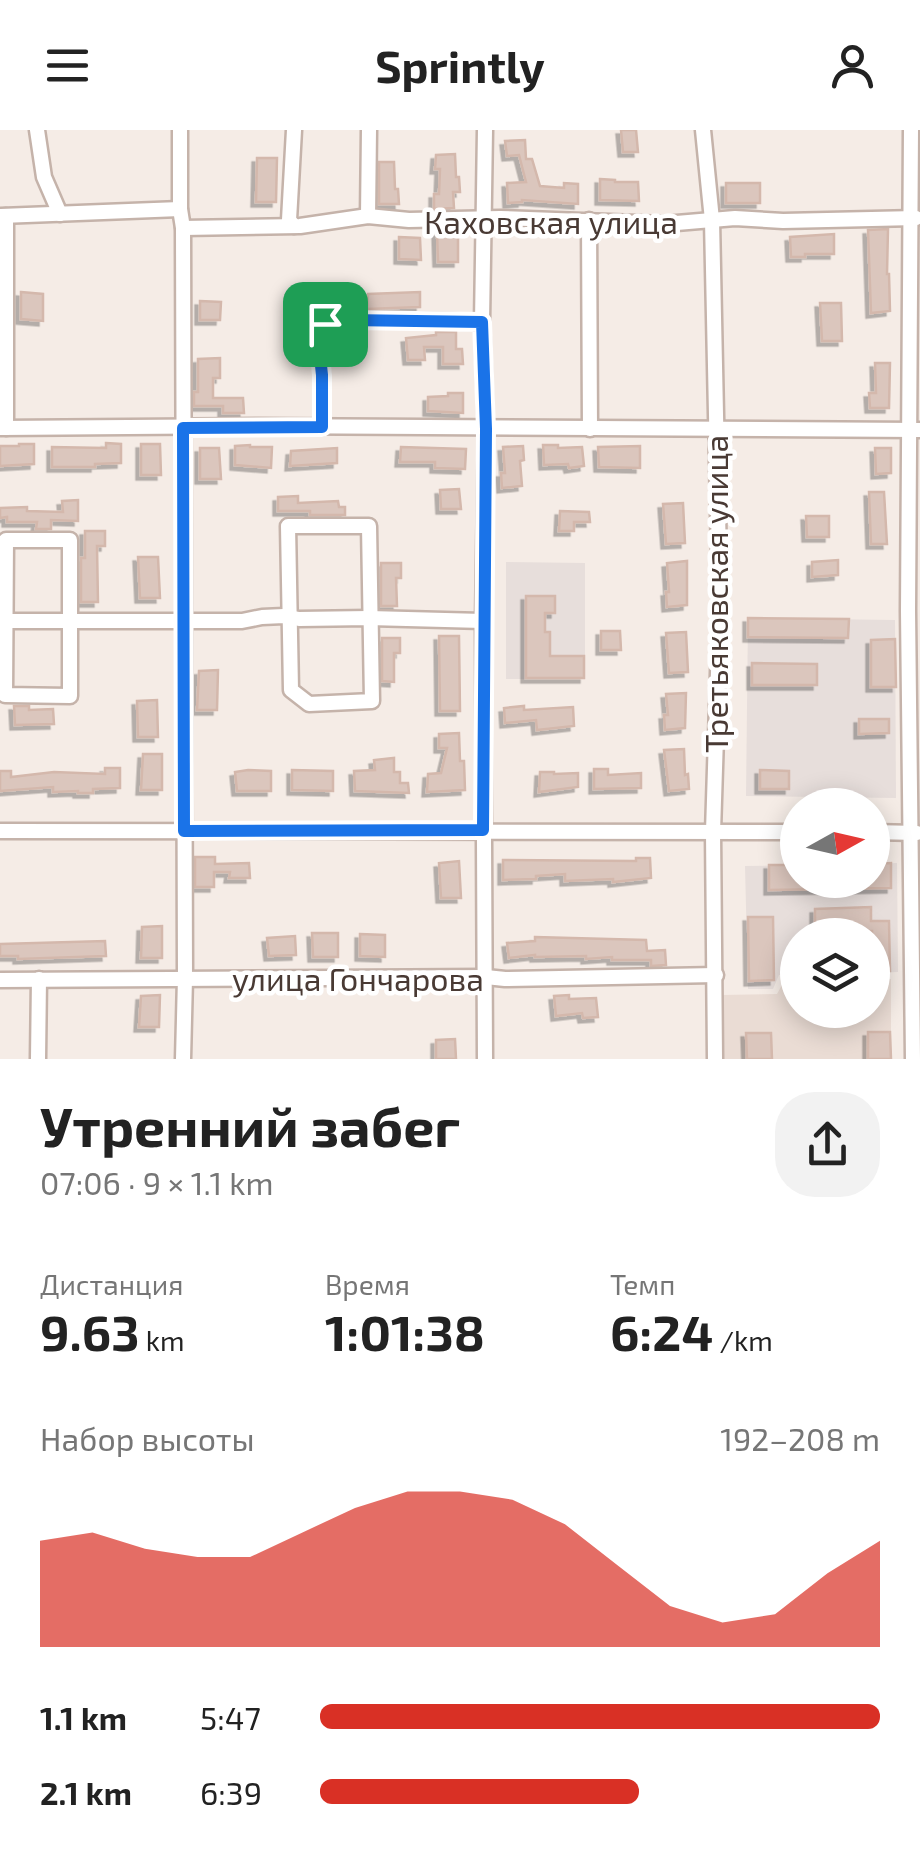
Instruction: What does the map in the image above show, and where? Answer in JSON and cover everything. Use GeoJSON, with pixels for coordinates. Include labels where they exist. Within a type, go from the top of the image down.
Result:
{"type":"FeatureCollection","features":[{"type":"Feature","properties":{"kind":"street"},"geometry":{"type":"LineString","coordinates":[[37,130],[44,177],[60,214]]}},
{"type":"Feature","properties":{"kind":"street"},"geometry":{"type":"LineString","coordinates":[[180,130],[183,1059]]}},
{"type":"Feature","properties":{"kind":"street"},"geometry":{"type":"LineString","coordinates":[[294,130],[290,220],[294,226]]}},
{"type":"Feature","properties":{"kind":"street"},"geometry":{"type":"LineString","coordinates":[[368,216],[369,130]]}},
{"type":"Feature","properties":{"kind":"street"},"geometry":{"type":"LineString","coordinates":[[485,130],[485,1059]]}},
{"type":"Feature","properties":{"kind":"street","name":"Третьяковская улица"},"geometry":{"type":"LineString","coordinates":[[702,130],[712,220],[720,609],[713,832],[715,1059]]}},
{"type":"Feature","properties":{"kind":"street"},"geometry":{"type":"LineString","coordinates":[[911,130],[916,218],[915,430],[908,611],[915,832],[913,1059]]}},
{"type":"Feature","properties":{"kind":"street"},"geometry":{"type":"LineString","coordinates":[[180,209],[3,216],[3,428],[915,430]]}},
{"type":"Feature","properties":{"kind":"street","name":"Каховская улица"},"geometry":{"type":"LineString","coordinates":[[183,228],[294,226],[368,216],[665,224],[916,218]]}},
{"type":"Feature","properties":{"kind":"street"},"geometry":{"type":"LineString","coordinates":[[589,220],[590,429]]}},
{"type":"Feature","properties":{"kind":"street"},"geometry":{"type":"LineString","coordinates":[[322,427],[318,337],[325,324],[349,320],[482,322]]}},
{"type":"Feature","properties":{"kind":"street"},"geometry":{"type":"LineString","coordinates":[[288,526],[368,526],[369,618],[372,702],[309,704],[291,690],[288,526]]}},
{"type":"Feature","properties":{"kind":"street"},"geometry":{"type":"LineString","coordinates":[[6,540],[70,540],[69,621],[70,696],[5,696],[6,540]]}},
{"type":"Feature","properties":{"kind":"street"},"geometry":{"type":"LineString","coordinates":[[3,621],[242,622],[290,617],[484,621]]}},
{"type":"Feature","properties":{"kind":"street"},"geometry":{"type":"LineString","coordinates":[[0,831],[780,832]]}},
{"type":"Feature","properties":{"kind":"street","name":"улица Гончарова"},"geometry":{"type":"LineString","coordinates":[[0,980],[716,975]]}},
{"type":"Feature","properties":{"kind":"street"},"geometry":{"type":"LineString","coordinates":[[38,1059],[39,979]]}},
{"type":"Feature","properties":{"kind":"shaded area"},"geometry":{"type":"Polygon","coordinates":[[[506,562],[585,563],[585,679],[506,679],[506,562]]]}},
{"type":"Feature","properties":{"kind":"shaded area"},"geometry":{"type":"Polygon","coordinates":[[[748,618],[895,620],[896,798],[890,798],[890,788],[780,788],[780,796],[746,796],[748,618]]]}},
{"type":"Feature","properties":{"kind":"shaded area"},"geometry":{"type":"Polygon","coordinates":[[[890,863],[897,863],[898,972],[890,972],[890,918],[780,918],[780,975],[773,989],[748,989],[745,866],[780,865],[780,898],[890,898],[890,863]]]}},
{"type":"Feature","properties":{"kind":"shaded area"},"geometry":{"type":"Polygon","coordinates":[[[890,979],[891,1059],[721,1059],[722,995],[777,994],[780,988],[780,1028],[890,1028],[890,979]]]}},
{"type":"Feature","properties":{"kind":"building"},"geometry":{"type":"Polygon","coordinates":[[[621,130],[636,130],[638,152],[623,152],[621,130]]]}},
{"type":"Feature","properties":{"kind":"building"},"geometry":{"type":"Polygon","coordinates":[[[525,140],[526,159],[532,159],[540,186],[564,188],[564,183],[578,184],[578,204],[522,200],[508,203],[507,183],[526,182],[519,155],[507,156],[505,141],[525,140]]]}},
{"type":"Feature","properties":{"kind":"building"},"geometry":{"type":"Polygon","coordinates":[[[455,154],[460,192],[453,192],[454,208],[434,209],[440,169],[435,169],[436,155],[455,154]]]}},
{"type":"Feature","properties":{"kind":"building"},"geometry":{"type":"Polygon","coordinates":[[[257,158],[277,158],[276,202],[256,202],[257,158]]]}},
{"type":"Feature","properties":{"kind":"building"},"geometry":{"type":"Polygon","coordinates":[[[379,162],[394,162],[399,204],[379,204],[379,162]]]}},
{"type":"Feature","properties":{"kind":"building"},"geometry":{"type":"Polygon","coordinates":[[[600,179],[638,182],[639,201],[600,200],[600,179]]]}},
{"type":"Feature","properties":{"kind":"building"},"geometry":{"type":"Polygon","coordinates":[[[726,183],[760,183],[760,203],[726,203],[726,183]]]}},
{"type":"Feature","properties":{"kind":"building"},"geometry":{"type":"Polygon","coordinates":[[[888,229],[890,311],[871,313],[868,230],[888,229]]]}},
{"type":"Feature","properties":{"kind":"building"},"geometry":{"type":"Polygon","coordinates":[[[437,232],[458,232],[458,262],[438,262],[437,232]]]}},
{"type":"Feature","properties":{"kind":"building"},"geometry":{"type":"Polygon","coordinates":[[[834,234],[834,254],[791,257],[790,237],[834,234]]]}},
{"type":"Feature","properties":{"kind":"building"},"geometry":{"type":"Polygon","coordinates":[[[399,237],[420,238],[421,260],[399,259],[399,237]]]}},
{"type":"Feature","properties":{"kind":"building"},"geometry":{"type":"Polygon","coordinates":[[[21,292],[43,294],[43,321],[21,319],[21,292]]]}},
{"type":"Feature","properties":{"kind":"building"},"geometry":{"type":"Polygon","coordinates":[[[420,292],[420,307],[367,309],[368,294],[420,292]]]}},
{"type":"Feature","properties":{"kind":"building"},"geometry":{"type":"Polygon","coordinates":[[[200,301],[221,302],[220,320],[200,320],[200,301]]]}},
{"type":"Feature","properties":{"kind":"building"},"geometry":{"type":"Polygon","coordinates":[[[820,303],[841,303],[842,341],[822,341],[820,303]]]}},
{"type":"Feature","properties":{"kind":"building"},"geometry":{"type":"Polygon","coordinates":[[[456,332],[456,349],[462,349],[463,364],[443,364],[443,347],[424,347],[425,360],[408,360],[406,338],[456,332]]]}},
{"type":"Feature","properties":{"kind":"building"},"geometry":{"type":"Polygon","coordinates":[[[220,358],[220,378],[213,378],[213,398],[243,398],[244,413],[223,413],[223,406],[194,406],[198,359],[220,358]]]}},
{"type":"Feature","properties":{"kind":"building"},"geometry":{"type":"Polygon","coordinates":[[[875,363],[890,363],[889,408],[870,408],[869,393],[876,393],[875,363]]]}},
{"type":"Feature","properties":{"kind":"building"},"geometry":{"type":"Polygon","coordinates":[[[463,393],[463,413],[428,411],[428,397],[463,393]]]}},
{"type":"Feature","properties":{"kind":"building"},"geometry":{"type":"Polygon","coordinates":[[[106,443],[121,444],[121,463],[52,467],[52,447],[106,448],[106,443]]]}},
{"type":"Feature","properties":{"kind":"building"},"geometry":{"type":"Polygon","coordinates":[[[34,444],[34,464],[0,466],[0,446],[34,444]]]}},
{"type":"Feature","properties":{"kind":"building"},"geometry":{"type":"Polygon","coordinates":[[[141,444],[160,444],[161,475],[141,475],[141,444]]]}},
{"type":"Feature","properties":{"kind":"building"},"geometry":{"type":"Polygon","coordinates":[[[543,445],[582,447],[584,466],[544,465],[543,445]]]}},
{"type":"Feature","properties":{"kind":"building"},"geometry":{"type":"Polygon","coordinates":[[[235,446],[272,447],[271,468],[235,465],[235,446]]]}},
{"type":"Feature","properties":{"kind":"building"},"geometry":{"type":"Polygon","coordinates":[[[523,446],[522,486],[502,488],[503,447],[523,446]]]}},
{"type":"Feature","properties":{"kind":"building"},"geometry":{"type":"Polygon","coordinates":[[[640,446],[640,468],[599,467],[598,447],[640,446]]]}},
{"type":"Feature","properties":{"kind":"building"},"geometry":{"type":"Polygon","coordinates":[[[401,447],[466,449],[465,469],[435,468],[435,462],[400,462],[401,447]]]}},
{"type":"Feature","properties":{"kind":"building"},"geometry":{"type":"Polygon","coordinates":[[[200,448],[219,448],[221,479],[200,479],[200,448]]]}},
{"type":"Feature","properties":{"kind":"building"},"geometry":{"type":"Polygon","coordinates":[[[337,448],[337,463],[290,466],[291,451],[337,448]]]}},
{"type":"Feature","properties":{"kind":"building"},"geometry":{"type":"Polygon","coordinates":[[[875,448],[891,448],[891,473],[876,474],[875,448]]]}},
{"type":"Feature","properties":{"kind":"building"},"geometry":{"type":"Polygon","coordinates":[[[459,489],[461,509],[441,509],[440,490],[459,489]]]}},
{"type":"Feature","properties":{"kind":"building"},"geometry":{"type":"Polygon","coordinates":[[[869,492],[884,492],[887,544],[871,544],[869,492]]]}},
{"type":"Feature","properties":{"kind":"building"},"geometry":{"type":"Polygon","coordinates":[[[298,496],[298,503],[338,501],[339,507],[345,507],[345,515],[278,511],[278,497],[298,496]]]}},
{"type":"Feature","properties":{"kind":"building"},"geometry":{"type":"Polygon","coordinates":[[[78,500],[78,521],[51,520],[51,529],[36,529],[37,522],[7,522],[7,517],[0,518],[0,508],[63,512],[62,501],[78,500]]]}},
{"type":"Feature","properties":{"kind":"building"},"geometry":{"type":"Polygon","coordinates":[[[683,503],[685,543],[666,544],[663,504],[683,503]]]}},
{"type":"Feature","properties":{"kind":"building"},"geometry":{"type":"Polygon","coordinates":[[[560,511],[589,512],[590,522],[574,522],[574,531],[559,531],[560,511]]]}},
{"type":"Feature","properties":{"kind":"building"},"geometry":{"type":"Polygon","coordinates":[[[806,516],[829,516],[829,537],[807,537],[806,516]]]}},
{"type":"Feature","properties":{"kind":"building"},"geometry":{"type":"Polygon","coordinates":[[[85,531],[105,531],[105,546],[97,546],[98,602],[81,602],[85,531]]]}},
{"type":"Feature","properties":{"kind":"building"},"geometry":{"type":"Polygon","coordinates":[[[138,557],[158,557],[160,598],[140,598],[138,557]]]}},
{"type":"Feature","properties":{"kind":"building"},"geometry":{"type":"Polygon","coordinates":[[[838,560],[838,575],[812,577],[812,562],[838,560]]]}},
{"type":"Feature","properties":{"kind":"building"},"geometry":{"type":"Polygon","coordinates":[[[687,561],[687,605],[667,607],[667,563],[687,561]]]}},
{"type":"Feature","properties":{"kind":"building"},"geometry":{"type":"Polygon","coordinates":[[[381,563],[401,563],[401,578],[396,578],[397,606],[381,606],[381,563]]]}},
{"type":"Feature","properties":{"kind":"building"},"geometry":{"type":"Polygon","coordinates":[[[526,596],[555,596],[555,613],[545,613],[550,656],[584,656],[584,678],[526,678],[526,596]]]}},
{"type":"Feature","properties":{"kind":"building"},"geometry":{"type":"Polygon","coordinates":[[[748,618],[849,619],[848,638],[748,637],[748,618]]]}},
{"type":"Feature","properties":{"kind":"building"},"geometry":{"type":"Polygon","coordinates":[[[601,631],[620,631],[621,650],[601,650],[601,631]]]}},
{"type":"Feature","properties":{"kind":"building"},"geometry":{"type":"Polygon","coordinates":[[[686,632],[688,672],[669,673],[666,633],[686,632]]]}},
{"type":"Feature","properties":{"kind":"building"},"geometry":{"type":"Polygon","coordinates":[[[439,636],[459,636],[460,711],[440,711],[439,636]]]}},
{"type":"Feature","properties":{"kind":"building"},"geometry":{"type":"Polygon","coordinates":[[[382,638],[400,638],[400,653],[394,653],[394,682],[382,681],[382,638]]]}},
{"type":"Feature","properties":{"kind":"building"},"geometry":{"type":"Polygon","coordinates":[[[895,639],[896,687],[871,687],[871,640],[895,639]]]}},
{"type":"Feature","properties":{"kind":"building"},"geometry":{"type":"Polygon","coordinates":[[[752,663],[817,664],[817,685],[752,685],[752,663]]]}},
{"type":"Feature","properties":{"kind":"building"},"geometry":{"type":"Polygon","coordinates":[[[218,670],[217,710],[197,710],[199,671],[218,670]]]}},
{"type":"Feature","properties":{"kind":"building"},"geometry":{"type":"Polygon","coordinates":[[[686,693],[685,728],[665,730],[666,694],[686,693]]]}},
{"type":"Feature","properties":{"kind":"building"},"geometry":{"type":"Polygon","coordinates":[[[157,700],[158,737],[138,737],[137,701],[157,700]]]}},
{"type":"Feature","properties":{"kind":"building"},"geometry":{"type":"Polygon","coordinates":[[[14,706],[53,709],[54,724],[15,725],[14,706]]]}},
{"type":"Feature","properties":{"kind":"building"},"geometry":{"type":"Polygon","coordinates":[[[524,706],[524,710],[573,707],[574,726],[537,730],[536,720],[505,723],[504,708],[524,706]]]}},
{"type":"Feature","properties":{"kind":"building"},"geometry":{"type":"Polygon","coordinates":[[[859,719],[889,719],[889,733],[859,734],[859,719]]]}},
{"type":"Feature","properties":{"kind":"building"},"geometry":{"type":"Polygon","coordinates":[[[459,733],[465,790],[427,792],[428,774],[441,773],[447,748],[439,748],[439,734],[459,733]]]}},
{"type":"Feature","properties":{"kind":"building"},"geometry":{"type":"Polygon","coordinates":[[[684,749],[689,789],[669,791],[664,750],[684,749]]]}},
{"type":"Feature","properties":{"kind":"building"},"geometry":{"type":"Polygon","coordinates":[[[143,754],[162,754],[162,790],[141,790],[143,754]]]}},
{"type":"Feature","properties":{"kind":"building"},"geometry":{"type":"Polygon","coordinates":[[[394,758],[394,772],[400,772],[400,783],[408,783],[409,793],[355,791],[354,771],[375,770],[374,760],[394,758]]]}},
{"type":"Feature","properties":{"kind":"building"},"geometry":{"type":"Polygon","coordinates":[[[105,768],[120,768],[120,788],[93,789],[93,793],[53,792],[53,787],[0,791],[0,771],[11,771],[11,777],[54,772],[105,774],[105,768]]]}},
{"type":"Feature","properties":{"kind":"building"},"geometry":{"type":"Polygon","coordinates":[[[594,769],[608,769],[608,775],[641,773],[641,788],[594,789],[594,769]]]}},
{"type":"Feature","properties":{"kind":"building"},"geometry":{"type":"Polygon","coordinates":[[[292,770],[333,771],[333,791],[292,790],[292,770]]]}},
{"type":"Feature","properties":{"kind":"building"},"geometry":{"type":"Polygon","coordinates":[[[760,770],[789,771],[789,788],[760,789],[760,770]]]}},
{"type":"Feature","properties":{"kind":"building"},"geometry":{"type":"Polygon","coordinates":[[[271,771],[271,791],[237,791],[235,772],[271,771]]]}},
{"type":"Feature","properties":{"kind":"building"},"geometry":{"type":"Polygon","coordinates":[[[540,772],[578,773],[578,787],[539,792],[540,772]]]}},
{"type":"Feature","properties":{"kind":"building"},"geometry":{"type":"Polygon","coordinates":[[[195,857],[215,857],[215,864],[249,863],[250,878],[229,878],[230,872],[214,872],[214,887],[195,887],[195,857]]]}},
{"type":"Feature","properties":{"kind":"building"},"geometry":{"type":"Polygon","coordinates":[[[650,858],[651,878],[565,881],[565,874],[503,880],[503,860],[650,858]]]}},
{"type":"Feature","properties":{"kind":"building"},"geometry":{"type":"Polygon","coordinates":[[[459,861],[461,898],[441,898],[439,863],[459,861]]]}},
{"type":"Feature","properties":{"kind":"building"},"geometry":{"type":"Polygon","coordinates":[[[769,865],[780,865],[780,890],[769,890],[769,865]]]}},
{"type":"Feature","properties":{"kind":"building"},"geometry":{"type":"Polygon","coordinates":[[[871,907],[871,918],[815,918],[815,909],[871,907]]]}},
{"type":"Feature","properties":{"kind":"building"},"geometry":{"type":"Polygon","coordinates":[[[748,917],[773,917],[774,980],[749,981],[748,917]]]}},
{"type":"Feature","properties":{"kind":"building"},"geometry":{"type":"Polygon","coordinates":[[[162,926],[162,958],[141,958],[142,927],[162,926]]]}},
{"type":"Feature","properties":{"kind":"building"},"geometry":{"type":"Polygon","coordinates":[[[312,933],[338,933],[338,957],[313,957],[312,933]]]}},
{"type":"Feature","properties":{"kind":"building"},"geometry":{"type":"Polygon","coordinates":[[[360,934],[385,935],[385,957],[360,956],[360,934]]]}},
{"type":"Feature","properties":{"kind":"building"},"geometry":{"type":"Polygon","coordinates":[[[295,936],[296,955],[269,956],[267,938],[295,936]]]}},
{"type":"Feature","properties":{"kind":"building"},"geometry":{"type":"Polygon","coordinates":[[[535,937],[646,940],[647,951],[665,950],[666,965],[651,966],[651,960],[612,957],[509,958],[507,943],[535,941],[535,937]]]}},
{"type":"Feature","properties":{"kind":"building"},"geometry":{"type":"Polygon","coordinates":[[[105,941],[106,956],[0,956],[0,944],[105,941]]]}},
{"type":"Feature","properties":{"kind":"building"},"geometry":{"type":"Polygon","coordinates":[[[160,995],[159,1027],[139,1027],[141,996],[160,995]]]}},
{"type":"Feature","properties":{"kind":"building"},"geometry":{"type":"Polygon","coordinates":[[[569,995],[569,999],[596,998],[598,1017],[583,1018],[582,1013],[556,1016],[554,996],[569,995]]]}},
{"type":"Feature","properties":{"kind":"building"},"geometry":{"type":"Polygon","coordinates":[[[868,1032],[890,1032],[891,1059],[868,1059],[868,1032]]]}},
{"type":"Feature","properties":{"kind":"building"},"geometry":{"type":"Polygon","coordinates":[[[746,1033],[771,1033],[772,1059],[747,1059],[746,1033]]]}},
{"type":"Feature","properties":{"kind":"building"},"geometry":{"type":"Polygon","coordinates":[[[455,1039],[456,1059],[436,1059],[436,1040],[455,1039]]]}},
{"type":"Feature","properties":{"kind":"route"},"geometry":{"type":"LineString","coordinates":[[349,320],[482,322],[486,429],[483,830],[184,831],[183,428],[322,427],[318,337],[325,324],[349,320]]}}]}
